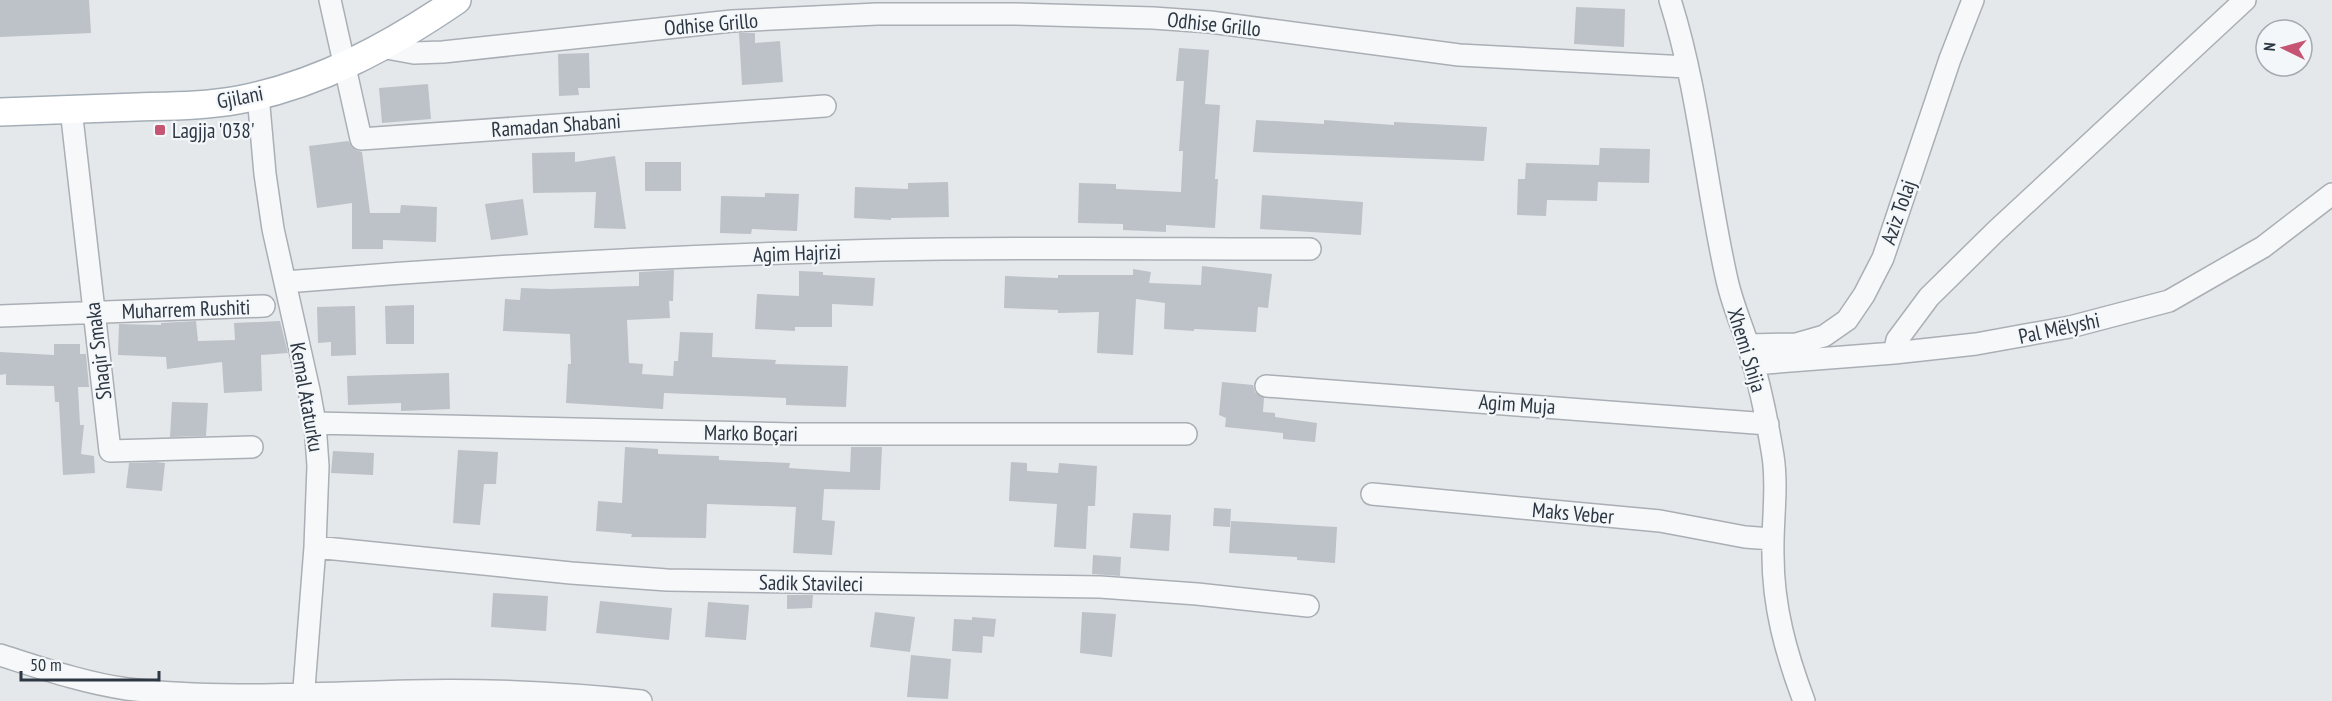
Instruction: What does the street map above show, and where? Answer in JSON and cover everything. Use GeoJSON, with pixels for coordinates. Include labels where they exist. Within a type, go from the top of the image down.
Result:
{"type":"FeatureCollection","features":[{"type":"Feature","properties":{"kind":"main road","name":"Gjilani"},"geometry":{"type":"LineString","coordinates":[[0,112],[219,102],[258,95],[346,67],[457,0]]}},
{"type":"Feature","properties":{"kind":"street"},"geometry":{"type":"LineString","coordinates":[[330,0],[346,67]]}},
{"type":"Feature","properties":{"kind":"street","name":"Xhemi Shija"},"geometry":{"type":"LineString","coordinates":[[1670,0],[1687,67],[1726,279],[1735,314],[1750,354],[1768,424],[1774,463],[1772,539],[1775,601],[1781,635],[1804,701]]}},
{"type":"Feature","properties":{"kind":"street","name":"Aziz Tolaj"},"geometry":{"type":"LineString","coordinates":[[1750,354],[1824,336],[1847,320],[1864,295],[1882,258],[1950,59],[1973,0]]}},
{"type":"Feature","properties":{"kind":"street"},"geometry":{"type":"LineString","coordinates":[[1894,353],[1897,340],[1929,297],[1996,231],[2245,0]]}},
{"type":"Feature","properties":{"kind":"street","name":"Odhise Grillo"},"geometry":{"type":"LineString","coordinates":[[381,47],[414,53],[443,52],[732,21],[806,16],[1084,15],[1210,22],[1459,55],[1687,67]]}},
{"type":"Feature","properties":{"kind":"street","name":"Ramadan Shabani"},"geometry":{"type":"LineString","coordinates":[[346,67],[361,139],[825,106]]}},
{"type":"Feature","properties":{"kind":"street","name":"Kemal Ataturku"},"geometry":{"type":"LineString","coordinates":[[258,95],[265,174],[273,229],[315,423],[318,466],[315,546],[303,698]]}},
{"type":"Feature","properties":{"kind":"street","name":"Shaqir Smaka"},"geometry":{"type":"LineString","coordinates":[[71,109],[110,451],[252,447]]}},
{"type":"Feature","properties":{"kind":"street","name":"Pal Mëlyshi"},"geometry":{"type":"LineString","coordinates":[[1750,354],[1894,353],[1976,344],[2070,327],[2169,301],[2264,247],[2332,194]]}},
{"type":"Feature","properties":{"kind":"street","name":"Agim Hajrizi"},"geometry":{"type":"LineString","coordinates":[[285,282],[485,266],[848,251],[1008,248],[1310,249]]}},
{"type":"Feature","properties":{"kind":"street","name":"Muharrem Rushiti"},"geometry":{"type":"LineString","coordinates":[[0,316],[264,306]]}},
{"type":"Feature","properties":{"kind":"street","name":"Agim Muja"},"geometry":{"type":"LineString","coordinates":[[1266,386],[1768,424]]}},
{"type":"Feature","properties":{"kind":"street","name":"Marko Boçari"},"geometry":{"type":"LineString","coordinates":[[315,423],[780,434],[1186,434]]}},
{"type":"Feature","properties":{"kind":"street","name":"Maks Veber"},"geometry":{"type":"LineString","coordinates":[[1372,494],[1660,521],[1744,537],[1772,539]]}},
{"type":"Feature","properties":{"kind":"street","name":"Sadik Stavileci"},"geometry":{"type":"LineString","coordinates":[[315,546],[572,573],[667,580],[1100,587],[1197,594],[1308,606]]}},
{"type":"Feature","properties":{"kind":"street"},"geometry":{"type":"LineString","coordinates":[[0,655],[79,679],[127,688],[303,698],[411,691],[516,693],[641,701]]}},
{"type":"Feature","properties":{"kind":"building"},"geometry":{"type":"Polygon","coordinates":[[[0,0],[89,0],[91,33],[0,37],[0,0]]]}},
{"type":"Feature","properties":{"kind":"building"},"geometry":{"type":"Polygon","coordinates":[[[1576,7],[1625,9],[1624,47],[1574,44],[1576,7]]]}},
{"type":"Feature","properties":{"kind":"building"},"geometry":{"type":"Polygon","coordinates":[[[739,33],[755,33],[755,43],[780,41],[783,82],[742,85],[739,33]]]}},
{"type":"Feature","properties":{"kind":"building"},"geometry":{"type":"Polygon","coordinates":[[[1179,48],[1209,50],[1205,104],[1220,105],[1215,179],[1218,179],[1215,228],[1166,225],[1166,232],[1123,230],[1123,224],[1078,223],[1079,183],[1116,184],[1116,189],[1181,192],[1183,151],[1179,151],[1184,81],[1176,81],[1179,48]]]}},
{"type":"Feature","properties":{"kind":"building"},"geometry":{"type":"Polygon","coordinates":[[[589,53],[590,88],[578,88],[579,95],[559,96],[558,54],[589,53]]]}},
{"type":"Feature","properties":{"kind":"building"},"geometry":{"type":"Polygon","coordinates":[[[428,84],[431,119],[382,123],[379,88],[428,84]]]}},
{"type":"Feature","properties":{"kind":"building"},"geometry":{"type":"Polygon","coordinates":[[[1256,120],[1324,124],[1324,120],[1394,125],[1394,122],[1487,127],[1484,161],[1253,152],[1256,120]]]}},
{"type":"Feature","properties":{"kind":"building"},"geometry":{"type":"Polygon","coordinates":[[[348,141],[356,150],[362,152],[370,213],[400,213],[401,205],[437,207],[436,242],[383,240],[383,249],[352,249],[352,203],[317,208],[309,146],[348,141]]]}},
{"type":"Feature","properties":{"kind":"building"},"geometry":{"type":"Polygon","coordinates":[[[1600,148],[1650,149],[1649,183],[1598,182],[1597,201],[1547,200],[1546,216],[1517,215],[1518,179],[1525,179],[1526,163],[1599,165],[1600,148]]]}},
{"type":"Feature","properties":{"kind":"building"},"geometry":{"type":"Polygon","coordinates":[[[575,152],[575,162],[615,156],[626,229],[594,228],[596,192],[533,193],[532,153],[575,152]]]}},
{"type":"Feature","properties":{"kind":"building"},"geometry":{"type":"Polygon","coordinates":[[[645,162],[681,162],[681,191],[645,191],[645,162]]]}},
{"type":"Feature","properties":{"kind":"building"},"geometry":{"type":"Polygon","coordinates":[[[948,182],[949,217],[891,218],[891,220],[854,218],[855,187],[908,189],[908,183],[948,182]]]}},
{"type":"Feature","properties":{"kind":"building"},"geometry":{"type":"Polygon","coordinates":[[[765,193],[799,194],[797,231],[752,229],[751,234],[720,233],[721,196],[765,197],[765,193]]]}},
{"type":"Feature","properties":{"kind":"building"},"geometry":{"type":"Polygon","coordinates":[[[1262,195],[1363,202],[1361,235],[1260,229],[1262,195]]]}},
{"type":"Feature","properties":{"kind":"building"},"geometry":{"type":"Polygon","coordinates":[[[523,199],[528,235],[491,240],[485,204],[523,199]]]}},
{"type":"Feature","properties":{"kind":"building"},"geometry":{"type":"Polygon","coordinates":[[[1202,266],[1272,274],[1268,308],[1258,307],[1256,332],[1164,329],[1165,303],[1136,299],[1133,355],[1097,353],[1099,312],[1058,313],[1058,310],[1004,308],[1005,276],[1058,278],[1058,275],[1133,275],[1133,269],[1151,272],[1149,283],[1201,285],[1202,266]]]}},
{"type":"Feature","properties":{"kind":"building"},"geometry":{"type":"Polygon","coordinates":[[[674,270],[673,301],[669,301],[670,318],[627,320],[629,363],[643,364],[642,374],[673,376],[674,361],[678,361],[680,332],[713,333],[712,357],[776,360],[775,364],[848,366],[846,407],[786,405],[786,398],[664,393],[663,409],[566,403],[568,364],[571,364],[570,334],[503,331],[505,299],[520,300],[521,288],[639,286],[639,272],[674,270]]]}},
{"type":"Feature","properties":{"kind":"building"},"geometry":{"type":"Polygon","coordinates":[[[799,271],[875,278],[873,306],[832,304],[832,327],[795,327],[795,331],[755,329],[757,294],[799,296],[799,271]]]}},
{"type":"Feature","properties":{"kind":"building"},"geometry":{"type":"Polygon","coordinates":[[[414,305],[414,344],[386,344],[385,306],[414,305]]]}},
{"type":"Feature","properties":{"kind":"building"},"geometry":{"type":"Polygon","coordinates":[[[355,306],[356,355],[331,356],[331,342],[318,343],[317,307],[355,306]]]}},
{"type":"Feature","properties":{"kind":"building"},"geometry":{"type":"Polygon","coordinates":[[[196,321],[198,341],[235,340],[234,323],[280,321],[288,353],[261,355],[262,391],[224,393],[222,362],[167,369],[166,357],[118,355],[119,324],[161,325],[161,323],[196,321]]]}},
{"type":"Feature","properties":{"kind":"building"},"geometry":{"type":"Polygon","coordinates":[[[54,344],[80,344],[80,354],[86,354],[89,387],[78,387],[80,425],[84,425],[81,454],[94,456],[95,473],[63,475],[59,402],[55,402],[54,386],[6,385],[6,374],[0,375],[0,352],[54,355],[54,344]]]}},
{"type":"Feature","properties":{"kind":"building"},"geometry":{"type":"Polygon","coordinates":[[[449,373],[450,409],[401,411],[401,403],[348,405],[347,376],[449,373]]]}},
{"type":"Feature","properties":{"kind":"building"},"geometry":{"type":"Polygon","coordinates":[[[1222,382],[1253,385],[1255,392],[1264,398],[1263,412],[1275,413],[1275,417],[1317,423],[1315,442],[1283,439],[1283,433],[1225,427],[1226,418],[1219,415],[1222,382]]]}},
{"type":"Feature","properties":{"kind":"building"},"geometry":{"type":"Polygon","coordinates":[[[172,402],[208,403],[206,436],[170,437],[172,402]]]}},
{"type":"Feature","properties":{"kind":"building"},"geometry":{"type":"Polygon","coordinates":[[[625,447],[658,449],[658,454],[719,456],[719,460],[790,463],[789,468],[850,472],[851,447],[882,447],[880,490],[824,489],[822,520],[835,521],[832,555],[793,553],[796,507],[707,504],[706,538],[631,537],[632,534],[596,531],[598,501],[622,503],[625,447]]]}},
{"type":"Feature","properties":{"kind":"building"},"geometry":{"type":"Polygon","coordinates":[[[458,450],[498,452],[496,484],[484,484],[480,525],[453,523],[458,450]]]}},
{"type":"Feature","properties":{"kind":"building"},"geometry":{"type":"Polygon","coordinates":[[[333,451],[374,453],[373,475],[331,473],[333,451]]]}},
{"type":"Feature","properties":{"kind":"building"},"geometry":{"type":"Polygon","coordinates":[[[1011,462],[1027,463],[1027,471],[1058,473],[1059,463],[1097,466],[1095,506],[1088,506],[1086,549],[1054,547],[1057,504],[1009,501],[1011,462]]]}},
{"type":"Feature","properties":{"kind":"building"},"geometry":{"type":"Polygon","coordinates":[[[129,463],[165,463],[162,491],[126,488],[129,463]]]}},
{"type":"Feature","properties":{"kind":"building"},"geometry":{"type":"Polygon","coordinates":[[[1214,508],[1231,509],[1230,527],[1213,526],[1214,508]]]}},
{"type":"Feature","properties":{"kind":"building"},"geometry":{"type":"Polygon","coordinates":[[[1133,513],[1171,515],[1169,551],[1130,548],[1133,513]]]}},
{"type":"Feature","properties":{"kind":"building"},"geometry":{"type":"Polygon","coordinates":[[[1231,521],[1337,527],[1335,563],[1297,560],[1297,557],[1229,553],[1231,521]]]}},
{"type":"Feature","properties":{"kind":"building"},"geometry":{"type":"Polygon","coordinates":[[[1093,555],[1121,557],[1120,576],[1092,574],[1093,555]]]}},
{"type":"Feature","properties":{"kind":"building"},"geometry":{"type":"Polygon","coordinates":[[[493,593],[548,596],[546,631],[491,627],[493,593]]]}},
{"type":"Feature","properties":{"kind":"building"},"geometry":{"type":"Polygon","coordinates":[[[787,595],[813,595],[812,608],[787,609],[787,595]]]}},
{"type":"Feature","properties":{"kind":"building"},"geometry":{"type":"Polygon","coordinates":[[[600,601],[672,608],[669,640],[596,633],[600,601]]]}},
{"type":"Feature","properties":{"kind":"building"},"geometry":{"type":"Polygon","coordinates":[[[708,602],[749,605],[746,640],[705,637],[708,602]]]}},
{"type":"Feature","properties":{"kind":"building"},"geometry":{"type":"Polygon","coordinates":[[[875,612],[915,617],[910,652],[870,647],[875,612]]]}},
{"type":"Feature","properties":{"kind":"building"},"geometry":{"type":"Polygon","coordinates":[[[1082,612],[1116,614],[1112,657],[1080,653],[1082,612]]]}},
{"type":"Feature","properties":{"kind":"building"},"geometry":{"type":"Polygon","coordinates":[[[972,617],[996,619],[994,637],[983,636],[982,653],[952,651],[954,619],[972,620],[972,617]]]}},
{"type":"Feature","properties":{"kind":"building"},"geometry":{"type":"Polygon","coordinates":[[[911,655],[951,659],[948,699],[907,697],[911,655]]]}},
{"type":"Feature","properties":{"kind":"place","name":"Lagjja '038'"},"geometry":{"type":"Point","coordinates":[160,130]}}]}
